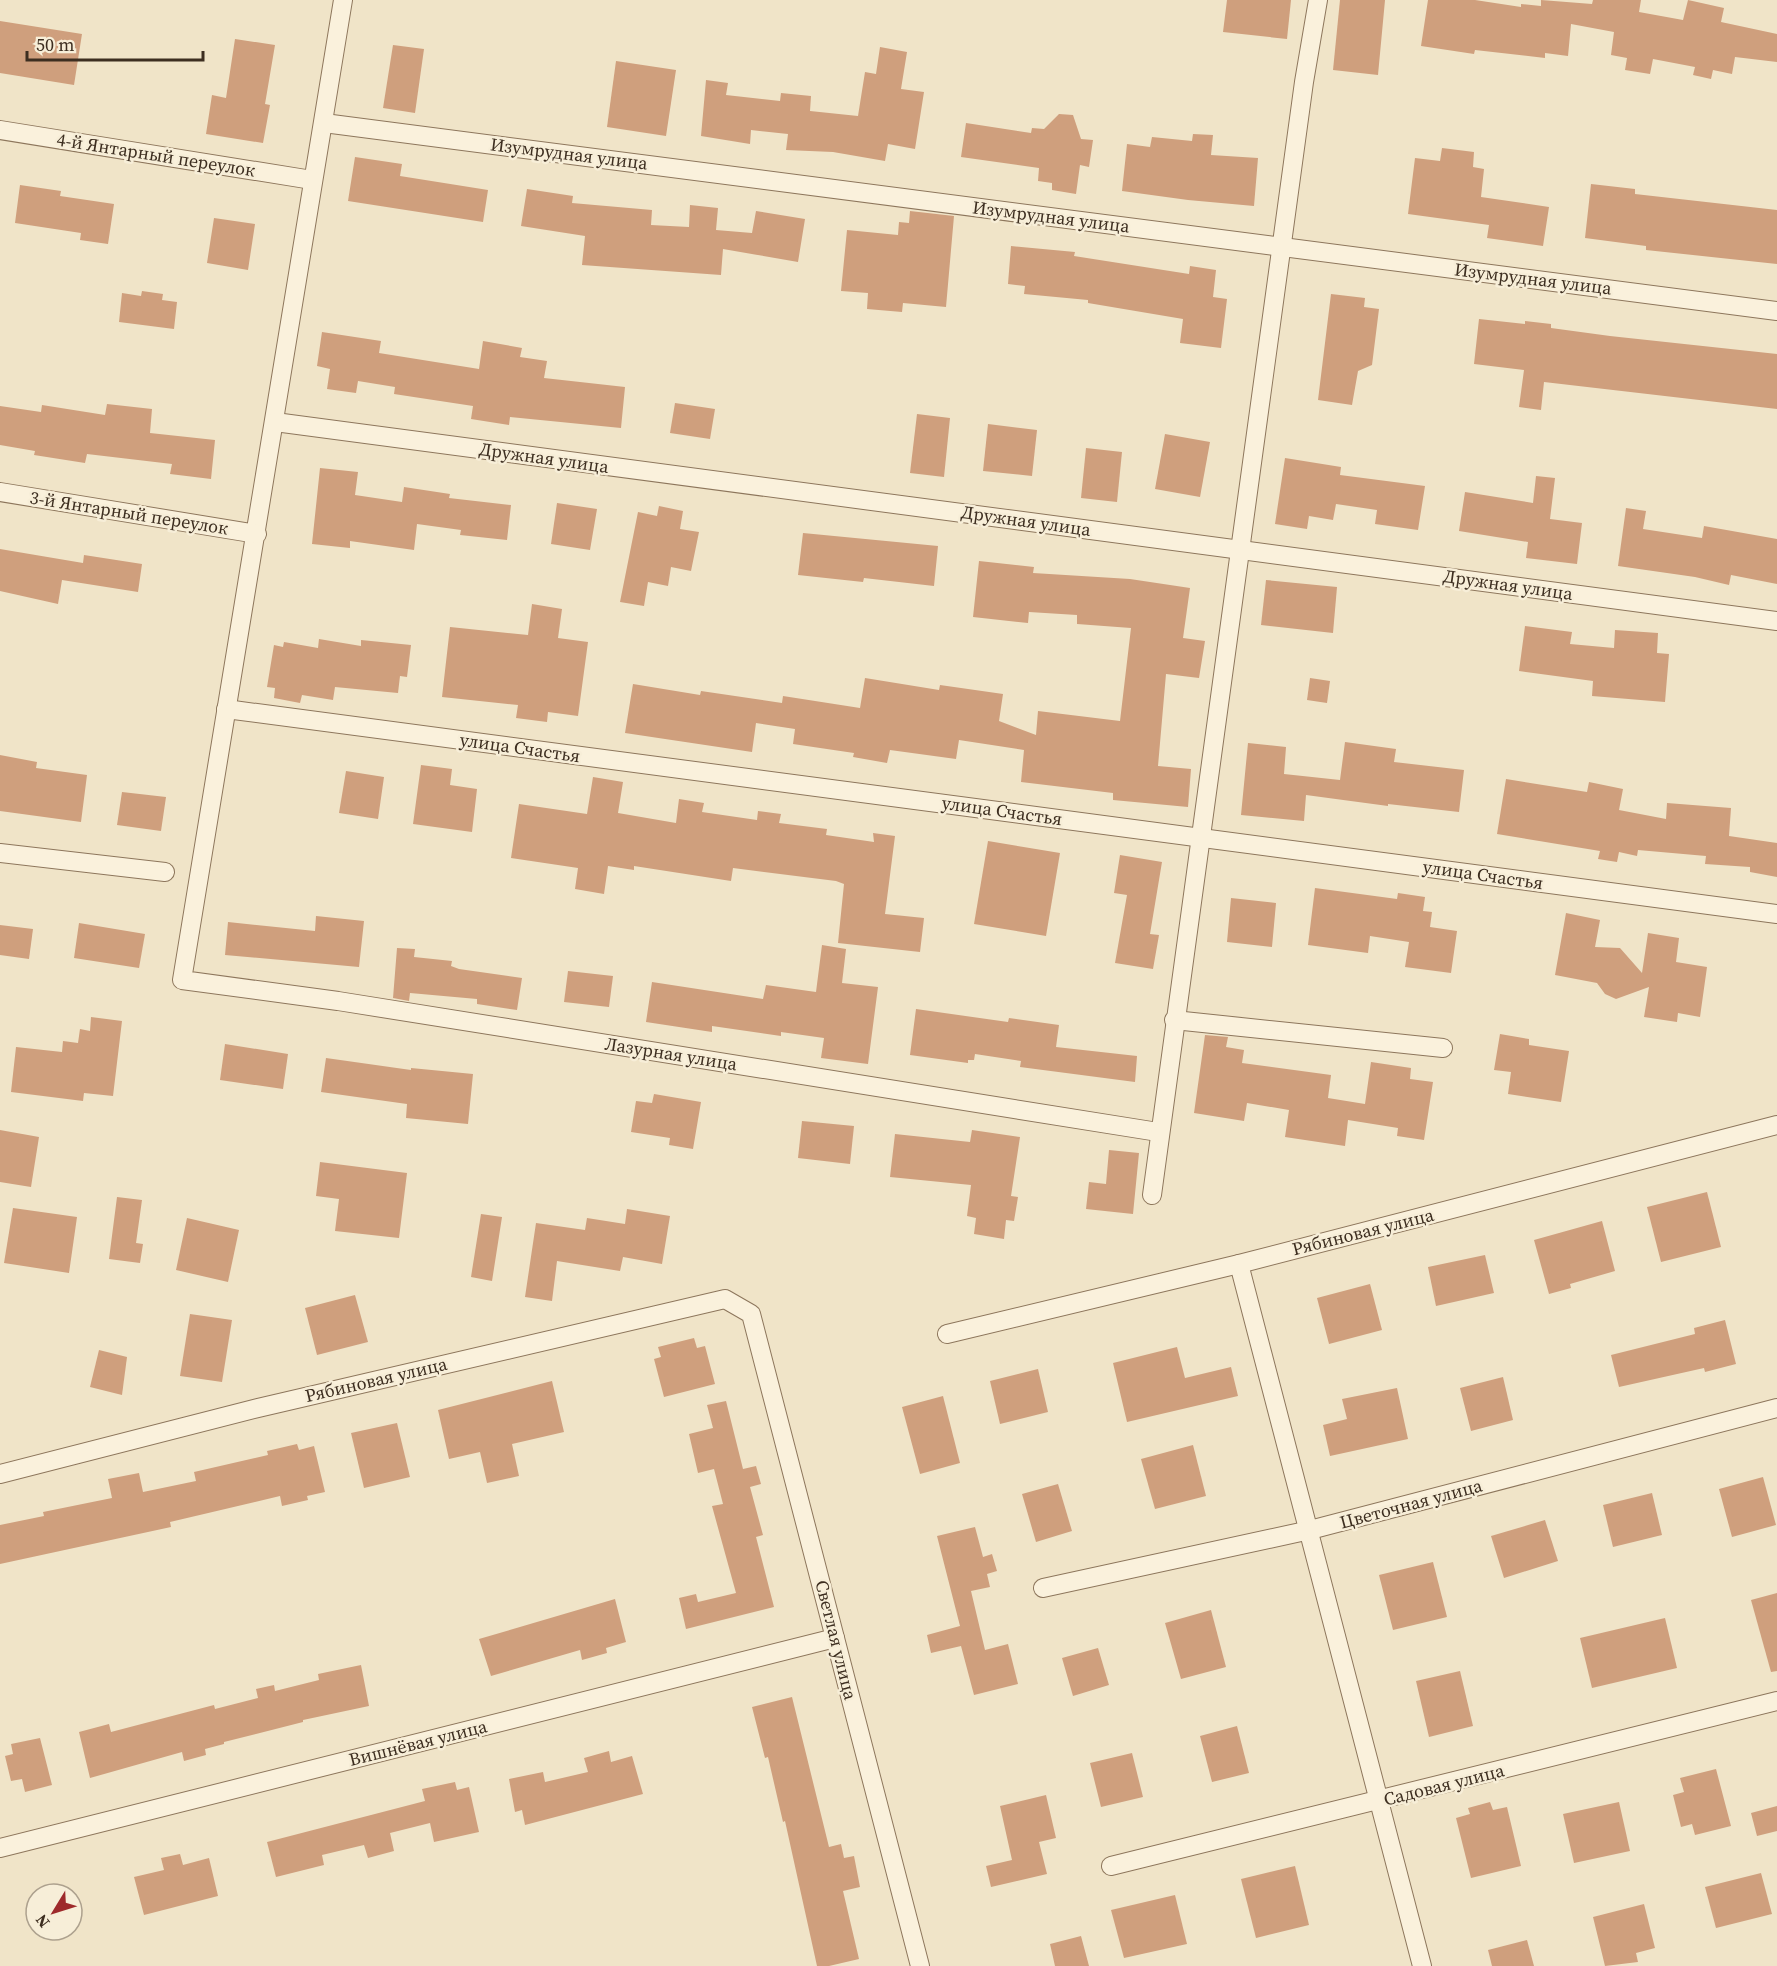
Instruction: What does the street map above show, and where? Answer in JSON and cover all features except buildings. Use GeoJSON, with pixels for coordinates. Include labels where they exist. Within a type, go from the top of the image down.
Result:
{"type":"FeatureCollection","features":[{"type":"Feature","properties":{"kind":"street"},"geometry":{"type":"LineString","coordinates":[[226,709],[257,534],[312,180],[324,123],[343,0]]}},
{"type":"Feature","properties":{"kind":"street"},"geometry":{"type":"LineString","coordinates":[[1152,1196],[1158,1132],[1281,247],[1318,0]]}},
{"type":"Feature","properties":{"kind":"street","name":"Изумрудная улица"},"geometry":{"type":"LineString","coordinates":[[324,123],[1777,311]]}},
{"type":"Feature","properties":{"kind":"street","name":"4-й Янтарный переулок"},"geometry":{"type":"LineString","coordinates":[[0,130],[312,180]]}},
{"type":"Feature","properties":{"kind":"street","name":"Дружная улица"},"geometry":{"type":"LineString","coordinates":[[275,422],[1777,621]]}},
{"type":"Feature","properties":{"kind":"street","name":"3-й Янтарный переулок"},"geometry":{"type":"LineString","coordinates":[[0,492],[257,534]]}},
{"type":"Feature","properties":{"kind":"street","name":"улица Счастья"},"geometry":{"type":"LineString","coordinates":[[226,709],[1777,914]]}},
{"type":"Feature","properties":{"kind":"street","name":"Лазурная улица"},"geometry":{"type":"LineString","coordinates":[[226,709],[182,980],[350,1003],[1158,1132]]}},
{"type":"Feature","properties":{"kind":"street"},"geometry":{"type":"LineString","coordinates":[[0,853],[165,872]]}},
{"type":"Feature","properties":{"kind":"street"},"geometry":{"type":"LineString","coordinates":[[1174,1020],[1443,1048]]}},
{"type":"Feature","properties":{"kind":"street","name":"Рябиновая улица"},"geometry":{"type":"LineString","coordinates":[[947,1334],[1239,1264],[1777,1125]]}},
{"type":"Feature","properties":{"kind":"street"},"geometry":{"type":"LineString","coordinates":[[1239,1264],[1422,1966]]}},
{"type":"Feature","properties":{"kind":"street","name":"Рябиновая улица"},"geometry":{"type":"LineString","coordinates":[[0,1474],[258,1408],[725,1299],[751,1314]]}},
{"type":"Feature","properties":{"kind":"street","name":"Светлая улица"},"geometry":{"type":"LineString","coordinates":[[751,1314],[920,1966]]}},
{"type":"Feature","properties":{"kind":"street","name":"Цветочная улица"},"geometry":{"type":"LineString","coordinates":[[1043,1588],[1310,1530],[1777,1408]]}},
{"type":"Feature","properties":{"kind":"street","name":"Вишнёвая улица"},"geometry":{"type":"LineString","coordinates":[[0,1848],[836,1638]]}},
{"type":"Feature","properties":{"kind":"street","name":"Садовая улица"},"geometry":{"type":"LineString","coordinates":[[1111,1866],[1777,1701]]}}]}
